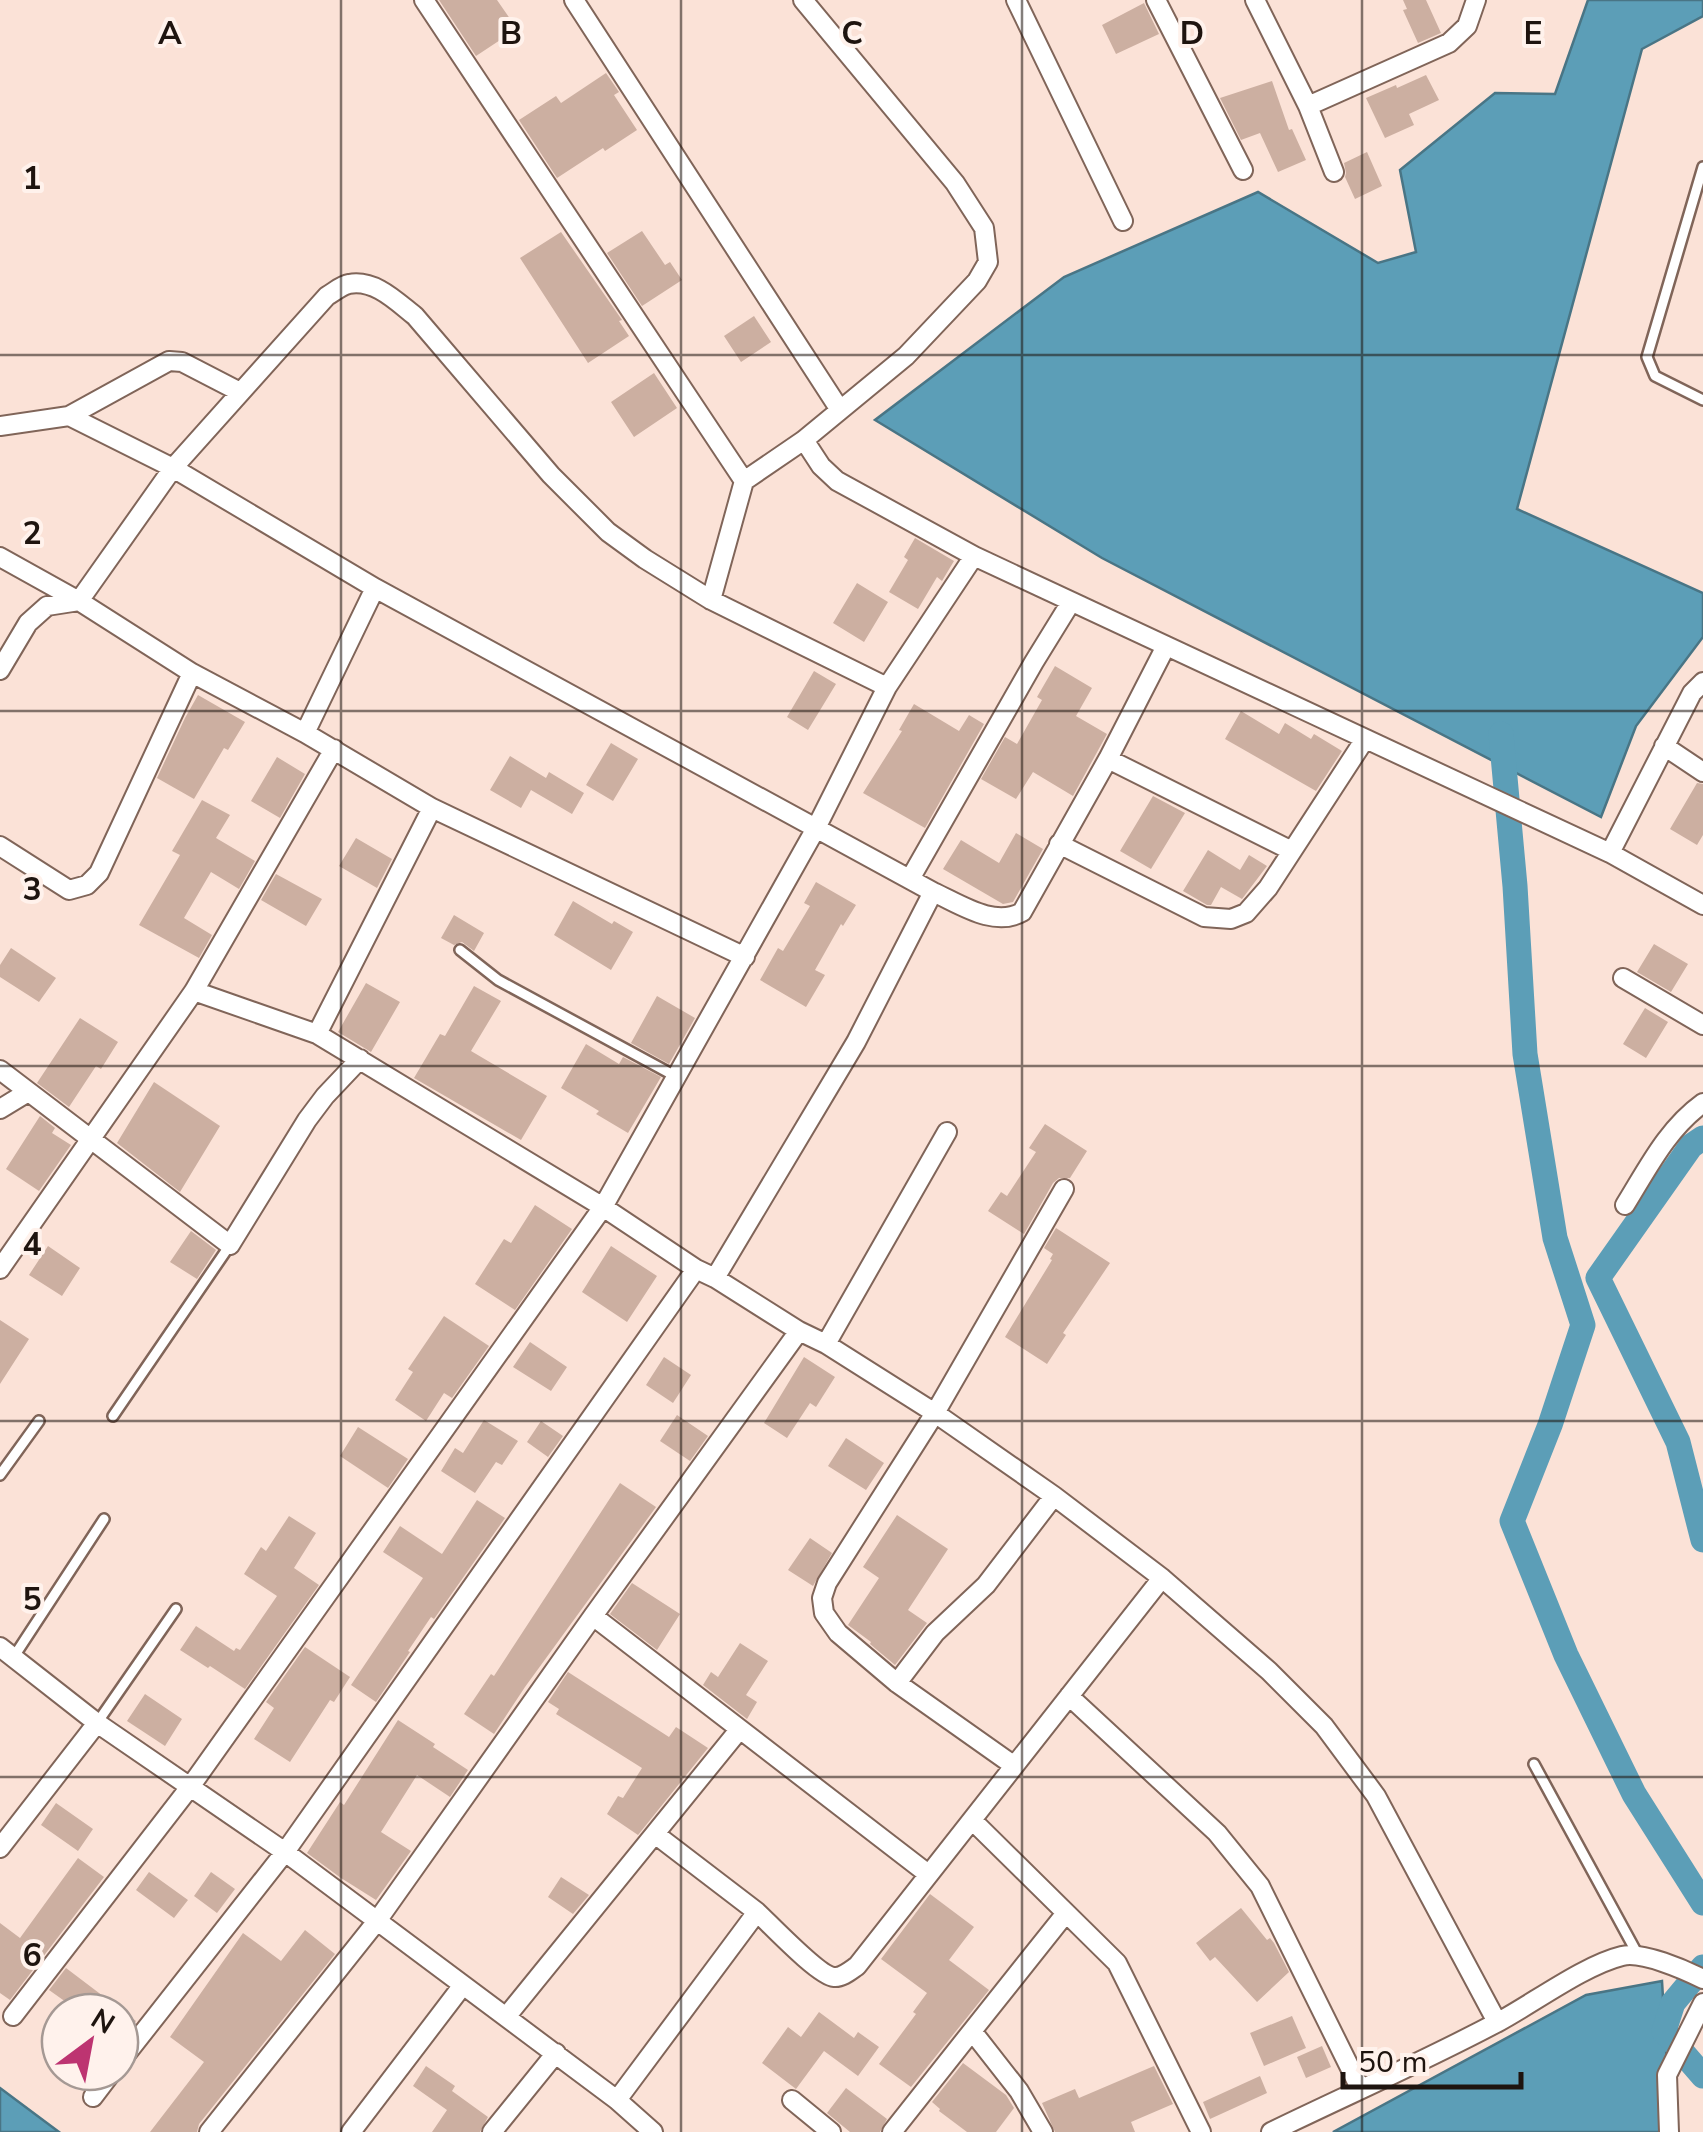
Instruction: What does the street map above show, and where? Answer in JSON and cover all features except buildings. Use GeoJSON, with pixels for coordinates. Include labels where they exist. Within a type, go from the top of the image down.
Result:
{"type":"FeatureCollection","features":[{"type":"Feature","properties":{"kind":"street"},"geometry":{"type":"LineString","coordinates":[[424,0],[744,481]]}},
{"type":"Feature","properties":{"kind":"street"},"geometry":{"type":"LineString","coordinates":[[574,0],[840,410]]}},
{"type":"Feature","properties":{"kind":"street"},"geometry":{"type":"LineString","coordinates":[[711,600],[744,481],[804,440],[906,356],[977,281],[988,262],[984,228],[955,183],[803,0]]}},
{"type":"Feature","properties":{"kind":"street"},"geometry":{"type":"LineString","coordinates":[[1016,0],[1124,221]]}},
{"type":"Feature","properties":{"kind":"street"},"geometry":{"type":"LineString","coordinates":[[1156,0],[1243,170]]}},
{"type":"Feature","properties":{"kind":"street"},"geometry":{"type":"LineString","coordinates":[[1256,0],[1308,106],[1334,172]]}},
{"type":"Feature","properties":{"kind":"street"},"geometry":{"type":"LineString","coordinates":[[1308,106],[1449,43],[1467,26],[1476,0]]}},
{"type":"Feature","properties":{"kind":"street"},"geometry":{"type":"LineString","coordinates":[[0,670],[28,623],[47,606],[78,601],[172,468],[328,296],[347,284],[369,285],[415,316],[550,475],[608,532],[645,560],[711,600],[887,687]]}},
{"type":"Feature","properties":{"kind":"street"},"geometry":{"type":"LineString","coordinates":[[0,426],[69,416],[169,362],[182,362],[240,392]]}},
{"type":"Feature","properties":{"kind":"street"},"geometry":{"type":"LineString","coordinates":[[69,416],[172,468],[375,588],[816,830],[992,918],[1010,919],[1022,912],[1166,646]]}},
{"type":"Feature","properties":{"kind":"street"},"geometry":{"type":"LineString","coordinates":[[804,440],[837,482],[974,556],[1610,852],[1703,905]]}},
{"type":"Feature","properties":{"kind":"street"},"geometry":{"type":"LineString","coordinates":[[13,2016],[190,1787],[603,1206],[816,830],[887,687],[974,556]]}},
{"type":"Feature","properties":{"kind":"street"},"geometry":{"type":"LineString","coordinates":[[0,557],[192,673],[334,748],[432,808],[745,957]]}},
{"type":"Feature","properties":{"kind":"street"},"geometry":{"type":"LineString","coordinates":[[305,732],[375,588]]}},
{"type":"Feature","properties":{"kind":"street"},"geometry":{"type":"LineString","coordinates":[[910,879],[1072,602]]}},
{"type":"Feature","properties":{"kind":"street"},"geometry":{"type":"LineString","coordinates":[[0,846],[69,890],[87,885],[99,873],[192,673]]}},
{"type":"Feature","properties":{"kind":"street"},"geometry":{"type":"LineString","coordinates":[[1610,852],[1664,746],[1699,691]]}},
{"type":"Feature","properties":{"kind":"street"},"geometry":{"type":"LineString","coordinates":[[1059,844],[1204,917],[1231,920],[1246,913],[1268,888],[1365,739]]}},
{"type":"Feature","properties":{"kind":"street"},"geometry":{"type":"LineString","coordinates":[[1664,746],[1703,772]]}},
{"type":"Feature","properties":{"kind":"street"},"geometry":{"type":"LineString","coordinates":[[0,1269],[194,991],[334,748]]}},
{"type":"Feature","properties":{"kind":"street"},"geometry":{"type":"LineString","coordinates":[[1108,759],[1292,851]]}},
{"type":"Feature","properties":{"kind":"street"},"geometry":{"type":"LineString","coordinates":[[317,1034],[432,808]]}},
{"type":"Feature","properties":{"kind":"street"},"geometry":{"type":"LineString","coordinates":[[715,1278],[856,1042],[934,892]]}},
{"type":"Feature","properties":{"kind":"street"},"geometry":{"type":"LineString","coordinates":[[1623,978],[1703,1025]]}},
{"type":"Feature","properties":{"kind":"street"},"geometry":{"type":"LineString","coordinates":[[194,991],[317,1034],[603,1206],[696,1269],[935,1412],[1162,1578],[1270,1671],[1324,1726],[1376,1796],[1497,2022]]}},
{"type":"Feature","properties":{"kind":"street"},"geometry":{"type":"LineString","coordinates":[[0,1070],[230,1245],[307,1120],[360,1059]]}},
{"type":"Feature","properties":{"kind":"street"},"geometry":{"type":"LineString","coordinates":[[0,1109],[28,1092]]}},
{"type":"Feature","properties":{"kind":"street"},"geometry":{"type":"LineString","coordinates":[[1625,1205],[1665,1141],[1703,1104]]}},
{"type":"Feature","properties":{"kind":"street"},"geometry":{"type":"LineString","coordinates":[[826,1344],[947,1132]]}},
{"type":"Feature","properties":{"kind":"street"},"geometry":{"type":"LineString","coordinates":[[1013,1765],[897,1683],[838,1632],[824,1613],[822,1598],[826,1583],[935,1412],[1064,1190]]}},
{"type":"Feature","properties":{"kind":"street"},"geometry":{"type":"LineString","coordinates":[[140,2037],[285,1852],[696,1269]]}},
{"type":"Feature","properties":{"kind":"street"},"geometry":{"type":"LineString","coordinates":[[208,2132],[377,1921],[799,1331]]}},
{"type":"Feature","properties":{"kind":"street"},"geometry":{"type":"LineString","coordinates":[[897,1683],[935,1633],[993,1576],[1054,1496]]}},
{"type":"Feature","properties":{"kind":"street"},"geometry":{"type":"LineString","coordinates":[[654,1834],[757,1912],[820,1970],[834,1977],[844,1975],[856,1966],[1162,1578]]}},
{"type":"Feature","properties":{"kind":"street"},"geometry":{"type":"LineString","coordinates":[[592,1616],[928,1874]]}},
{"type":"Feature","properties":{"kind":"street"},"geometry":{"type":"LineString","coordinates":[[0,1674],[7,1652],[97,1723],[285,1852],[617,2100],[654,2132]]}},
{"type":"Feature","properties":{"kind":"street"},"geometry":{"type":"LineString","coordinates":[[1070,1696],[1217,1833],[1260,1886],[1360,2088]]}},
{"type":"Feature","properties":{"kind":"street"},"geometry":{"type":"LineString","coordinates":[[0,1848],[97,1723]]}},
{"type":"Feature","properties":{"kind":"street"},"geometry":{"type":"LineString","coordinates":[[506,2016],[739,1730]]}},
{"type":"Feature","properties":{"kind":"street"},"geometry":{"type":"LineString","coordinates":[[972,1820],[1116,1964],[1200,2132]]}},
{"type":"Feature","properties":{"kind":"street"},"geometry":{"type":"LineString","coordinates":[[617,2100],[757,1912]]}},
{"type":"Feature","properties":{"kind":"street"},"geometry":{"type":"LineString","coordinates":[[892,2132],[1066,1913]]}},
{"type":"Feature","properties":{"kind":"street"},"geometry":{"type":"LineString","coordinates":[[1270,2132],[1497,2022],[1584,1972],[1624,1955],[1696,1975]]}},
{"type":"Feature","properties":{"kind":"street"},"geometry":{"type":"LineString","coordinates":[[351,2132],[462,1985]]}},
{"type":"Feature","properties":{"kind":"street"},"geometry":{"type":"LineString","coordinates":[[1669,2132],[1667,2075],[1703,2003]]}},
{"type":"Feature","properties":{"kind":"street"},"geometry":{"type":"LineString","coordinates":[[972,2031],[1019,2091],[1043,2132]]}},
{"type":"Feature","properties":{"kind":"street"},"geometry":{"type":"LineString","coordinates":[[492,2132],[556,2054]]}},
{"type":"Feature","properties":{"kind":"street"},"geometry":{"type":"LineString","coordinates":[[93,2097],[97,2092]]}},
{"type":"Feature","properties":{"kind":"street"},"geometry":{"type":"LineString","coordinates":[[792,2100],[830,2132]]}},
{"type":"Feature","properties":{"kind":"lane"},"geometry":{"type":"LineString","coordinates":[[1703,167],[1647,357],[1655,376],[1703,400]]}},
{"type":"Feature","properties":{"kind":"lane"},"geometry":{"type":"LineString","coordinates":[[460,950],[498,980],[675,1076]]}},
{"type":"Feature","properties":{"kind":"lane"},"geometry":{"type":"LineString","coordinates":[[113,1416],[230,1245]]}},
{"type":"Feature","properties":{"kind":"lane"},"geometry":{"type":"LineString","coordinates":[[0,1474],[38,1422]]}},
{"type":"Feature","properties":{"kind":"lane"},"geometry":{"type":"LineString","coordinates":[[7,1652],[104,1519]]}},
{"type":"Feature","properties":{"kind":"lane"},"geometry":{"type":"LineString","coordinates":[[97,1723],[176,1609]]}},
{"type":"Feature","properties":{"kind":"lane"},"geometry":{"type":"LineString","coordinates":[[1534,1764],[1638,1956]]}},
{"type":"Feature","properties":{"kind":"water"},"geometry":{"type":"Polygon","coordinates":[[[1588,0],[1703,0],[1703,16],[1642,49],[1517,509],[1703,593],[1703,637],[1636,726],[1601,817],[1102,558],[875,420],[1064,277],[1258,192],[1378,263],[1416,252],[1400,170],[1495,93],[1555,94],[1588,0]]]}},
{"type":"Feature","properties":{"kind":"water"},"geometry":{"type":"Polygon","coordinates":[[[1662,1981],[1671,2132],[1333,2132],[1586,1995],[1662,1981]]]}},
{"type":"Feature","properties":{"kind":"water"},"geometry":{"type":"Polygon","coordinates":[[[0,2088],[59,2132],[0,2132],[0,2088]]]}},
{"type":"Feature","properties":{"kind":"waterway"},"geometry":{"type":"LineString","coordinates":[[1501,734],[1525,1054],[1555,1238],[1583,1325],[1550,1425],[1512,1521],[1566,1655],[1634,1794],[1703,1903]]}},
{"type":"Feature","properties":{"kind":"waterway"},"geometry":{"type":"LineString","coordinates":[[1703,1138],[1691,1146],[1598,1278],[1678,1442],[1703,1540]]}},
{"type":"Feature","properties":{"kind":"waterway"},"geometry":{"type":"LineString","coordinates":[[1703,1967],[1673,2003],[1664,2031],[1703,2076]]}}]}
